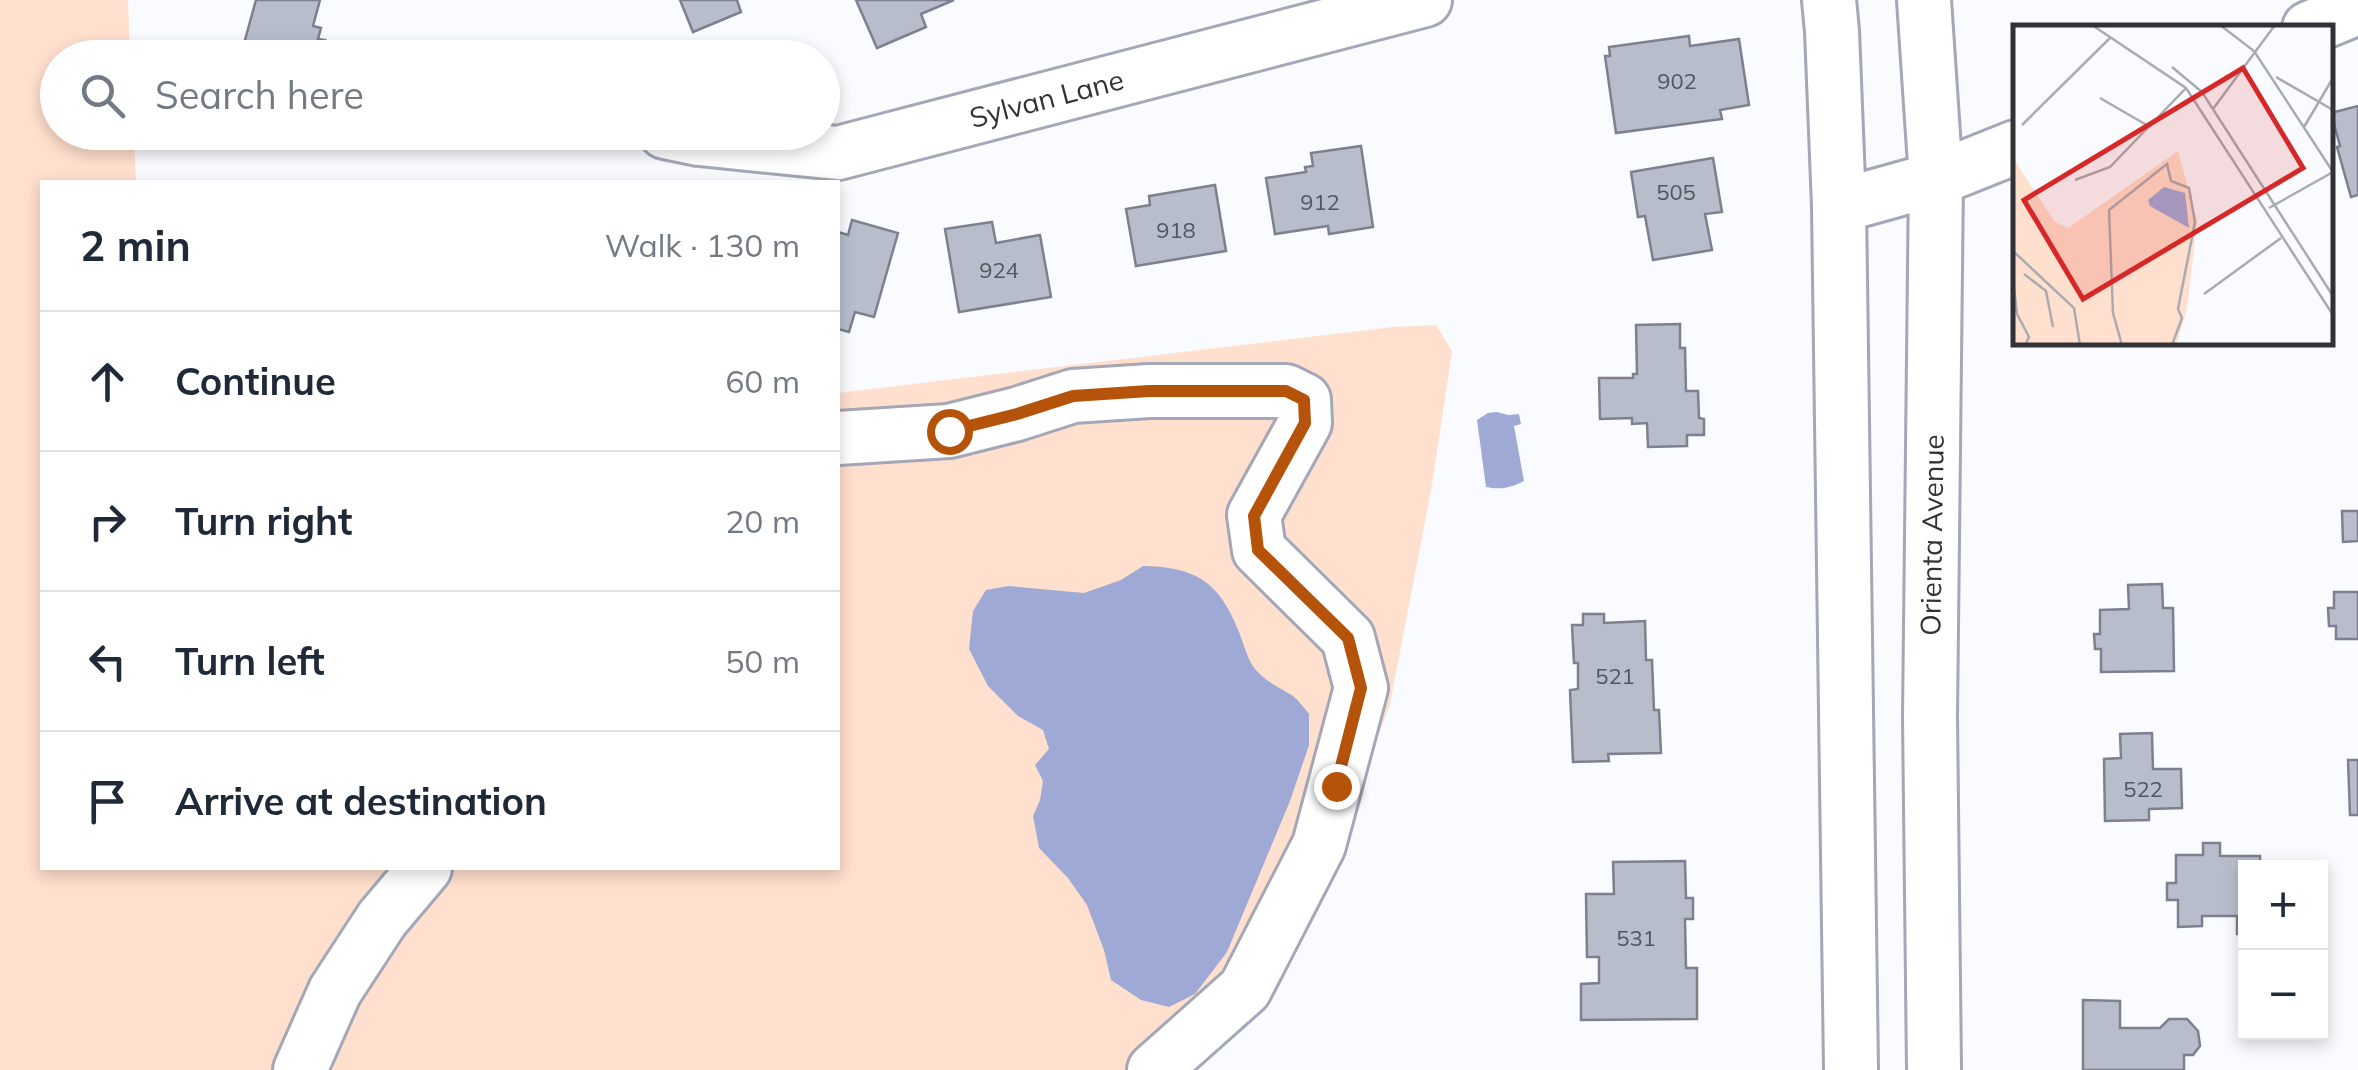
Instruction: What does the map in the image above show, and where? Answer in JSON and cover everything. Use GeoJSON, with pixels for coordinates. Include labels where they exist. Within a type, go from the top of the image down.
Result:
{"type":"FeatureCollection","features":[{"type":"Feature","properties":{"kind":"street","name":"Sylvan Lane"},"geometry":{"type":"LineString","coordinates":[[817,150],[838,152],[1340,11],[1424,0]]}},
{"type":"Feature","properties":{"kind":"street"},"geometry":{"type":"LineString","coordinates":[[1828,0],[1839,206],[1851,1070]]}},
{"type":"Feature","properties":{"kind":"street","name":"Orienta Avenue"},"geometry":{"type":"LineString","coordinates":[[1924,0],[1936,179],[1930,717],[1934,1070]]}},
{"type":"Feature","properties":{"kind":"street"},"geometry":{"type":"LineString","coordinates":[[2316,25],[2358,8]]}},
{"type":"Feature","properties":{"kind":"street"},"geometry":{"type":"LineString","coordinates":[[1839,206],[1936,179],[2013,148]]}},
{"type":"Feature","properties":{"kind":"street"},"geometry":{"type":"LineString","coordinates":[[840,438],[949,431],[1073,396],[1149,391],[1286,391],[1304,400],[1305,423],[1254,516],[1258,550],[1348,638],[1361,688],[1319,845],[1245,989],[1154,1070]]}},
{"type":"Feature","properties":{"kind":"street"},"geometry":{"type":"LineString","coordinates":[[1846,717],[1930,717]]}},
{"type":"Feature","properties":{"kind":"street"},"geometry":{"type":"LineString","coordinates":[[300,1070],[335,991],[382,920],[423,870]]}},
{"type":"Feature","properties":{"kind":"shaded area"},"geometry":{"type":"Polygon","coordinates":[[[0,0],[128,0],[129,40],[40,40],[40,150],[135,150],[136,180],[40,180],[40,870],[840,870],[840,393],[1393,327],[1436,325],[1452,351],[1432,485],[1390,704],[1324,882],[1172,1070],[0,1070],[0,0]]]}},
{"type":"Feature","properties":{"kind":"water"},"geometry":{"type":"Polygon","coordinates":[[[1497,412],[1519,414],[1521,424],[1514,426],[1524,481],[1510,487],[1486,487],[1477,420],[1497,412]]]}},
{"type":"Feature","properties":{"kind":"water"},"geometry":{"type":"Polygon","coordinates":[[[1143,566],[1192,574],[1214,589],[1231,615],[1255,669],[1293,696],[1309,714],[1309,745],[1290,801],[1227,952],[1195,994],[1169,1007],[1141,1000],[1111,980],[1087,905],[1039,848],[1033,816],[1043,781],[1035,765],[1049,749],[1043,730],[1018,716],[988,686],[969,649],[973,611],[986,590],[1009,586],[1084,593],[1121,580],[1143,566]]]}},
{"type":"Feature","properties":{"kind":"building"},"geometry":{"type":"Polygon","coordinates":[[[256,0],[320,0],[313,26],[321,28],[318,39],[325,40],[245,40],[256,0]]]}},
{"type":"Feature","properties":{"kind":"building"},"geometry":{"type":"Polygon","coordinates":[[[680,0],[737,0],[741,12],[693,32],[680,0]]]}},
{"type":"Feature","properties":{"kind":"building"},"geometry":{"type":"Polygon","coordinates":[[[856,0],[954,0],[921,14],[926,27],[877,48],[856,0]]]}},
{"type":"Feature","properties":{"kind":"building"},"geometry":{"type":"Polygon","coordinates":[[[1689,36],[1690,46],[1739,39],[1749,105],[1720,110],[1722,119],[1616,133],[1605,56],[1610,56],[1609,47],[1689,36]]]}},
{"type":"Feature","properties":{"kind":"building"},"geometry":{"type":"Polygon","coordinates":[[[2358,106],[2358,195],[2351,197],[2337,147],[2340,146],[2333,112],[2358,106]]]}},
{"type":"Feature","properties":{"kind":"building"},"geometry":{"type":"Polygon","coordinates":[[[1361,146],[1373,227],[1329,234],[1328,226],[1275,234],[1266,178],[1306,172],[1305,167],[1313,166],[1311,153],[1361,146]]]}},
{"type":"Feature","properties":{"kind":"building"},"geometry":{"type":"Polygon","coordinates":[[[1713,158],[1722,212],[1705,214],[1712,250],[1653,260],[1645,216],[1638,217],[1631,172],[1713,158]]]}},
{"type":"Feature","properties":{"kind":"building"},"geometry":{"type":"Polygon","coordinates":[[[1215,185],[1226,251],[1136,266],[1126,209],[1150,205],[1149,196],[1215,185]]]}},
{"type":"Feature","properties":{"kind":"building"},"geometry":{"type":"Polygon","coordinates":[[[852,220],[898,233],[874,317],[855,312],[849,332],[840,330],[840,233],[848,235],[852,220]]]}},
{"type":"Feature","properties":{"kind":"building"},"geometry":{"type":"Polygon","coordinates":[[[992,222],[996,243],[1040,235],[1051,297],[959,312],[945,229],[992,222]]]}},
{"type":"Feature","properties":{"kind":"building"},"geometry":{"type":"Polygon","coordinates":[[[1680,324],[1686,391],[1698,391],[1704,435],[1687,435],[1687,446],[1648,447],[1647,423],[1632,424],[1632,418],[1600,419],[1599,378],[1633,378],[1637,374],[1636,325],[1680,324]]]}},
{"type":"Feature","properties":{"kind":"building"},"geometry":{"type":"Polygon","coordinates":[[[2342,511],[2358,511],[2358,541],[2343,542],[2342,511]]]}},
{"type":"Feature","properties":{"kind":"building"},"geometry":{"type":"Polygon","coordinates":[[[2162,584],[2163,608],[2173,608],[2174,671],[2101,672],[2101,649],[2095,649],[2094,634],[2100,634],[2100,610],[2129,609],[2128,585],[2162,584]]]}},
{"type":"Feature","properties":{"kind":"building"},"geometry":{"type":"Polygon","coordinates":[[[2334,592],[2358,592],[2358,639],[2336,639],[2336,626],[2329,626],[2328,608],[2334,608],[2334,592]]]}},
{"type":"Feature","properties":{"kind":"building"},"geometry":{"type":"Polygon","coordinates":[[[1583,614],[1604,614],[1604,623],[1645,621],[1646,660],[1652,660],[1661,753],[1608,754],[1609,761],[1573,762],[1570,690],[1578,689],[1578,663],[1574,663],[1572,625],[1583,625],[1583,614]]]}},
{"type":"Feature","properties":{"kind":"building"},"geometry":{"type":"Polygon","coordinates":[[[2152,733],[2153,769],[2181,769],[2182,808],[2149,809],[2149,820],[2105,821],[2104,759],[2121,758],[2120,734],[2152,733]]]}},
{"type":"Feature","properties":{"kind":"building"},"geometry":{"type":"Polygon","coordinates":[[[2348,760],[2358,760],[2358,815],[2350,815],[2348,760]]]}},
{"type":"Feature","properties":{"kind":"building"},"geometry":{"type":"Polygon","coordinates":[[[2203,843],[2220,843],[2220,856],[2260,856],[2260,860],[2238,860],[2238,934],[2237,916],[2202,916],[2202,926],[2178,927],[2178,900],[2167,900],[2167,883],[2176,883],[2176,855],[2203,855],[2203,843]]]}},
{"type":"Feature","properties":{"kind":"building"},"geometry":{"type":"Polygon","coordinates":[[[1685,861],[1686,898],[1693,898],[1693,919],[1685,919],[1686,968],[1697,968],[1697,1019],[1581,1020],[1581,984],[1599,983],[1599,957],[1587,957],[1586,894],[1614,894],[1613,862],[1685,861]]]}},
{"type":"Feature","properties":{"kind":"building"},"geometry":{"type":"Polygon","coordinates":[[[2083,1000],[2120,1001],[2120,1028],[2160,1028],[2169,1019],[2187,1019],[2198,1031],[2200,1046],[2193,1055],[2184,1055],[2184,1070],[2083,1070],[2083,1000]]]}},
{"type":"Feature","properties":{"kind":"route"},"geometry":{"type":"LineString","coordinates":[[949,431],[1073,396],[1149,391],[1286,391],[1304,400],[1305,423],[1254,516],[1258,550],[1348,638],[1361,688],[1336,786]]}}]}
